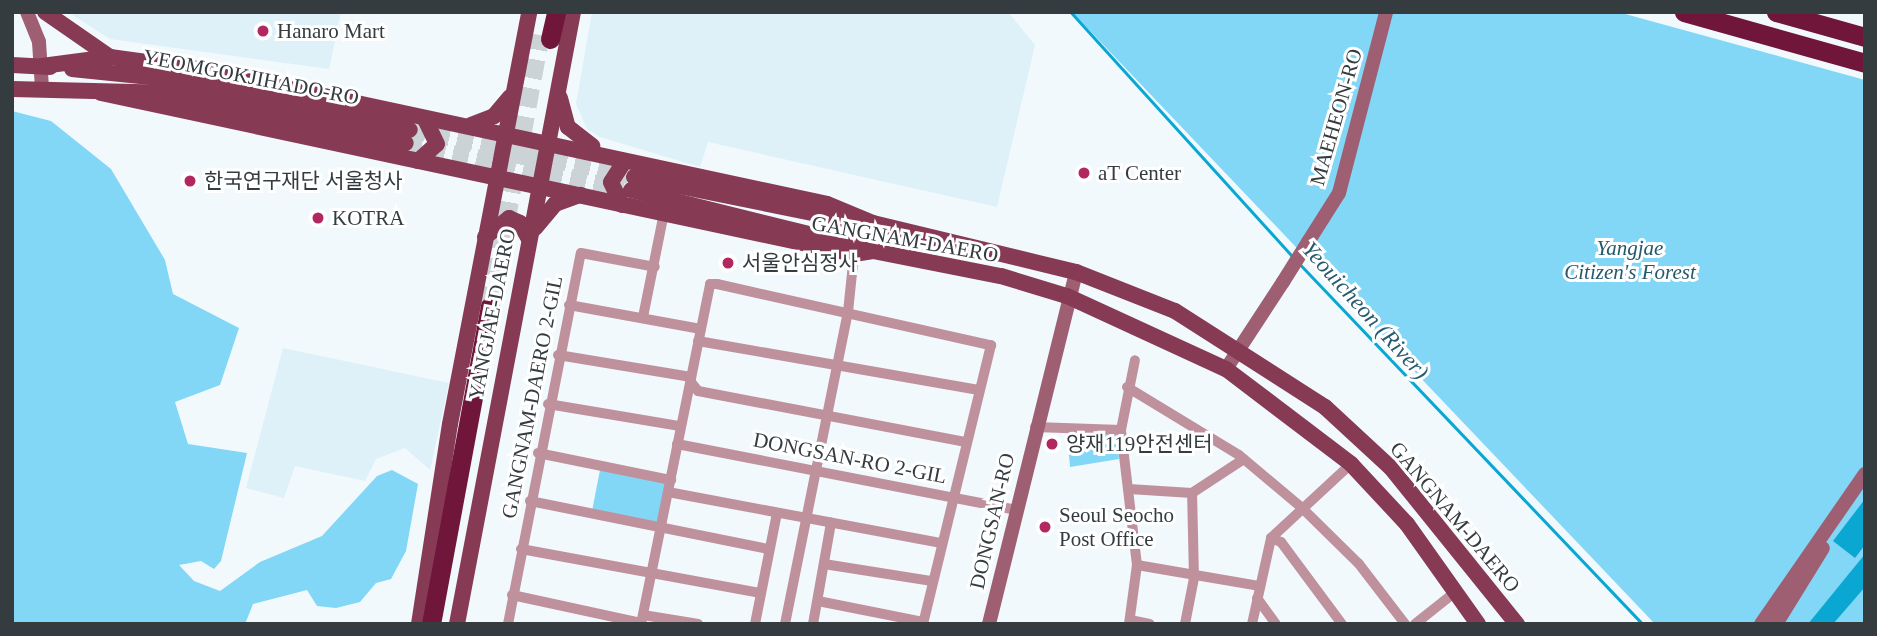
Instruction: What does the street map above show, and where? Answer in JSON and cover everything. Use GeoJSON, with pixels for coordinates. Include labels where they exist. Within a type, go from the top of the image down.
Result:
{"type":"FeatureCollection","features":[{"type":"Feature","properties":{"kind":"highway"},"geometry":{"type":"LineString","coordinates":[[544,12],[545,37],[556,12]]}},
{"type":"Feature","properties":{"kind":"highway"},"geometry":{"type":"LineString","coordinates":[[1684,12],[1865,63]]}},
{"type":"Feature","properties":{"kind":"highway"},"geometry":{"type":"LineString","coordinates":[[1776,12],[1865,37]]}},
{"type":"Feature","properties":{"kind":"highway"},"geometry":{"type":"LineString","coordinates":[[430,624],[496,307],[443,624]]}},
{"type":"Feature","properties":{"kind":"main road"},"geometry":{"type":"LineString","coordinates":[[44,12],[110,57]]}},
{"type":"Feature","properties":{"kind":"main road","name":"YANGJAE-DAERO"},"geometry":{"type":"LineString","coordinates":[[419,624],[490,207],[529,12]]}},
{"type":"Feature","properties":{"kind":"main road","name":"YANGJAE-DAERO"},"geometry":{"type":"LineString","coordinates":[[457,624],[573,12]]}},
{"type":"Feature","properties":{"kind":"main road"},"geometry":{"type":"LineString","coordinates":[[12,65],[41,66],[110,57],[199,69],[425,119],[548,141],[624,162]]}},
{"type":"Feature","properties":{"kind":"main road","name":"YEOMGOKJIHADO-RO"},"geometry":{"type":"LineString","coordinates":[[41,66],[178,80],[408,136],[174,93],[101,93]]}},
{"type":"Feature","properties":{"kind":"main road"},"geometry":{"type":"LineString","coordinates":[[562,72],[560,104],[572,133],[624,162]]}},
{"type":"Feature","properties":{"kind":"main road"},"geometry":{"type":"LineString","coordinates":[[12,89],[101,93]]}},
{"type":"Feature","properties":{"kind":"main road"},"geometry":{"type":"LineString","coordinates":[[461,126],[494,116],[514,91]]}},
{"type":"Feature","properties":{"kind":"main road","name":"GANGNAM-DAERO"},"geometry":{"type":"LineString","coordinates":[[101,93],[854,254],[873,251],[1067,296],[1226,369],[1351,464],[1406,524],[1478,624]]}},
{"type":"Feature","properties":{"kind":"main road"},"geometry":{"type":"LineString","coordinates":[[418,161],[437,144],[425,119]]}},
{"type":"Feature","properties":{"kind":"main road"},"geometry":{"type":"LineString","coordinates":[[622,205],[611,183],[624,162]]}},
{"type":"Feature","properties":{"kind":"main road","name":"GANGNAM-DAERO"},"geometry":{"type":"LineString","coordinates":[[624,162],[827,204],[873,223],[1076,272],[1174,312],[1238,349],[1325,407],[1391,468],[1517,624]]}},
{"type":"Feature","properties":{"kind":"main road"},"geometry":{"type":"LineString","coordinates":[[452,168],[478,183],[490,207]]}},
{"type":"Feature","properties":{"kind":"main road"},"geometry":{"type":"LineString","coordinates":[[873,223],[632,183],[873,251]]}},
{"type":"Feature","properties":{"kind":"main road"},"geometry":{"type":"LineString","coordinates":[[485,237],[513,218],[529,239],[552,206],[583,195]]}},
{"type":"Feature","properties":{"kind":"street"},"geometry":{"type":"LineString","coordinates":[[27,12],[41,66],[42,89]]}},
{"type":"Feature","properties":{"kind":"street","name":"MAEHEON-RO"},"geometry":{"type":"LineString","coordinates":[[1226,369],[1339,193],[1386,12]]}},
{"type":"Feature","properties":{"kind":"street"},"geometry":{"type":"LineString","coordinates":[[643,317],[664,213]]}},
{"type":"Feature","properties":{"kind":"street","name":"GANGNAM-DAERO 2-GIL"},"geometry":{"type":"LineString","coordinates":[[508,624],[538,453],[581,253],[655,267]]}},
{"type":"Feature","properties":{"kind":"street"},"geometry":{"type":"LineString","coordinates":[[785,624],[848,312],[854,254]]}},
{"type":"Feature","properties":{"kind":"street","name":"DONGSAN-RO"},"geometry":{"type":"LineString","coordinates":[[989,624],[1067,296],[1076,272]]}},
{"type":"Feature","properties":{"kind":"street"},"geometry":{"type":"LineString","coordinates":[[642,621],[710,284],[985,340],[991,345],[940,543],[923,623],[818,601]]}},
{"type":"Feature","properties":{"kind":"street"},"geometry":{"type":"LineString","coordinates":[[569,305],[643,317],[700,335],[979,390]]}},
{"type":"Feature","properties":{"kind":"street"},"geometry":{"type":"LineString","coordinates":[[558,355],[690,379],[698,391],[966,442]]}},
{"type":"Feature","properties":{"kind":"street"},"geometry":{"type":"LineString","coordinates":[[1135,360],[1127,387],[1121,429],[1138,565],[1129,622],[1150,624]]}},
{"type":"Feature","properties":{"kind":"street"},"geometry":{"type":"LineString","coordinates":[[1127,387],[1244,458],[1301,507],[1359,564],[1405,624]]}},
{"type":"Feature","properties":{"kind":"street"},"geometry":{"type":"LineString","coordinates":[[548,404],[681,426]]}},
{"type":"Feature","properties":{"kind":"street"},"geometry":{"type":"LineString","coordinates":[[1035,427],[1121,429]]}},
{"type":"Feature","properties":{"kind":"street","name":"DONGSAN-RO 2-GIL"},"geometry":{"type":"LineString","coordinates":[[677,444],[1017,510]]}},
{"type":"Feature","properties":{"kind":"street"},"geometry":{"type":"LineString","coordinates":[[538,453],[671,480]]}},
{"type":"Feature","properties":{"kind":"street"},"geometry":{"type":"LineString","coordinates":[[1129,489],[1192,493],[1244,458]]}},
{"type":"Feature","properties":{"kind":"street"},"geometry":{"type":"LineString","coordinates":[[1252,624],[1271,538],[1301,507],[1351,464]]}},
{"type":"Feature","properties":{"kind":"street"},"geometry":{"type":"LineString","coordinates":[[1761,624],[1865,474]]}},
{"type":"Feature","properties":{"kind":"street"},"geometry":{"type":"LineString","coordinates":[[1776,624],[1865,486]]}},
{"type":"Feature","properties":{"kind":"street"},"geometry":{"type":"LineString","coordinates":[[668,492],[940,543]]}},
{"type":"Feature","properties":{"kind":"street"},"geometry":{"type":"LineString","coordinates":[[1185,624],[1194,578],[1192,493]]}},
{"type":"Feature","properties":{"kind":"street"},"geometry":{"type":"LineString","coordinates":[[530,501],[769,549]]}},
{"type":"Feature","properties":{"kind":"street"},"geometry":{"type":"LineString","coordinates":[[755,624],[776,513]]}},
{"type":"Feature","properties":{"kind":"street"},"geometry":{"type":"LineString","coordinates":[[814,624],[831,523]]}},
{"type":"Feature","properties":{"kind":"street"},"geometry":{"type":"LineString","coordinates":[[1271,538],[1280,542],[1342,624]]}},
{"type":"Feature","properties":{"kind":"street"},"geometry":{"type":"LineString","coordinates":[[521,549],[761,593]]}},
{"type":"Feature","properties":{"kind":"street"},"geometry":{"type":"LineString","coordinates":[[824,564],[931,581]]}},
{"type":"Feature","properties":{"kind":"street"},"geometry":{"type":"LineString","coordinates":[[1138,565],[1259,592],[1276,624]]}},
{"type":"Feature","properties":{"kind":"street"},"geometry":{"type":"LineString","coordinates":[[1415,624],[1454,593]]}},
{"type":"Feature","properties":{"kind":"street"},"geometry":{"type":"LineString","coordinates":[[512,595],[642,621],[698,624]]}},
{"type":"Feature","properties":{"kind":"shaded area"},"geometry":{"type":"Polygon","coordinates":[[[68,12],[341,12],[329,69],[110,39],[68,12]]]}},
{"type":"Feature","properties":{"kind":"shaded area"},"geometry":{"type":"Polygon","coordinates":[[[592,12],[1008,12],[1035,45],[997,207],[708,142],[700,167],[600,137],[587,129],[576,104],[592,12]]]}},
{"type":"Feature","properties":{"kind":"shaded area"},"geometry":{"type":"Polygon","coordinates":[[[283,348],[449,383],[430,470],[405,448],[376,459],[365,481],[295,466],[284,498],[246,488],[283,348]]]}},
{"type":"Feature","properties":{"kind":"shaded area"},"geometry":{"type":"Polygon","coordinates":[[[1865,499],[1865,545],[1855,558],[1833,541],[1865,499]]]}},
{"type":"Feature","properties":{"kind":"shaded area"},"geometry":{"type":"Polygon","coordinates":[[[1865,554],[1865,587],[1833,624],[1808,624],[1865,554]]]}},
{"type":"Feature","properties":{"kind":"green space","name":"Yangjae Citizen's Forest"},"geometry":{"type":"Polygon","coordinates":[[[1072,12],[1618,12],[1865,80],[1865,624],[1655,624],[1072,12]]]}},
{"type":"Feature","properties":{"kind":"green space"},"geometry":{"type":"Polygon","coordinates":[[[12,111],[51,121],[111,169],[165,260],[173,294],[239,328],[220,385],[175,402],[188,444],[247,453],[221,561],[214,569],[201,561],[179,565],[194,581],[220,591],[260,562],[322,536],[377,476],[392,470],[418,484],[406,551],[391,579],[376,583],[360,602],[336,608],[317,606],[307,590],[253,604],[245,624],[12,624],[12,111]]]}},
{"type":"Feature","properties":{"kind":"green space"},"geometry":{"type":"Polygon","coordinates":[[[1067,431],[1116,432],[1119,459],[1070,467],[1067,431]]]}},
{"type":"Feature","properties":{"kind":"green space"},"geometry":{"type":"Polygon","coordinates":[[[600,470],[667,483],[659,522],[592,509],[600,470]]]}},
{"type":"Feature","properties":{"kind":"waterway","name":"Yeouicheon (River)"},"geometry":{"type":"LineString","coordinates":[[1071,12],[1292,256]]}},
{"type":"Feature","properties":{"kind":"waterway","name":"Yeouicheon (River)"},"geometry":{"type":"LineString","coordinates":[[1299,263],[1643,624]]}},
{"type":"Feature","properties":{"kind":"tunnel"},"geometry":{"type":"LineString","coordinates":[[490,306],[540,35]]}},
{"type":"Feature","properties":{"kind":"tunnel"},"geometry":{"type":"LineString","coordinates":[[410,130],[628,176]]}},
{"type":"Feature","properties":{"kind":"tunnel"},"geometry":{"type":"LineString","coordinates":[[406,143],[623,188]]}},
{"type":"Feature","properties":{"kind":"place","name":"Hanaro Mart"},"geometry":{"type":"Point","coordinates":[263,31]}},
{"type":"Feature","properties":{"kind":"place","name":"aT Center"},"geometry":{"type":"Point","coordinates":[1084,173]}},
{"type":"Feature","properties":{"kind":"place","name":"한국연구재단 서울청사"},"geometry":{"type":"Point","coordinates":[190,181]}},
{"type":"Feature","properties":{"kind":"place","name":"KOTRA"},"geometry":{"type":"Point","coordinates":[318,218]}},
{"type":"Feature","properties":{"kind":"place","name":"서울안심정사"},"geometry":{"type":"Point","coordinates":[728,263]}},
{"type":"Feature","properties":{"kind":"place","name":"양재119안전센터"},"geometry":{"type":"Point","coordinates":[1052,444]}},
{"type":"Feature","properties":{"kind":"place","name":"Seoul Seocho Post Office"},"geometry":{"type":"Point","coordinates":[1045,527]}}]}
